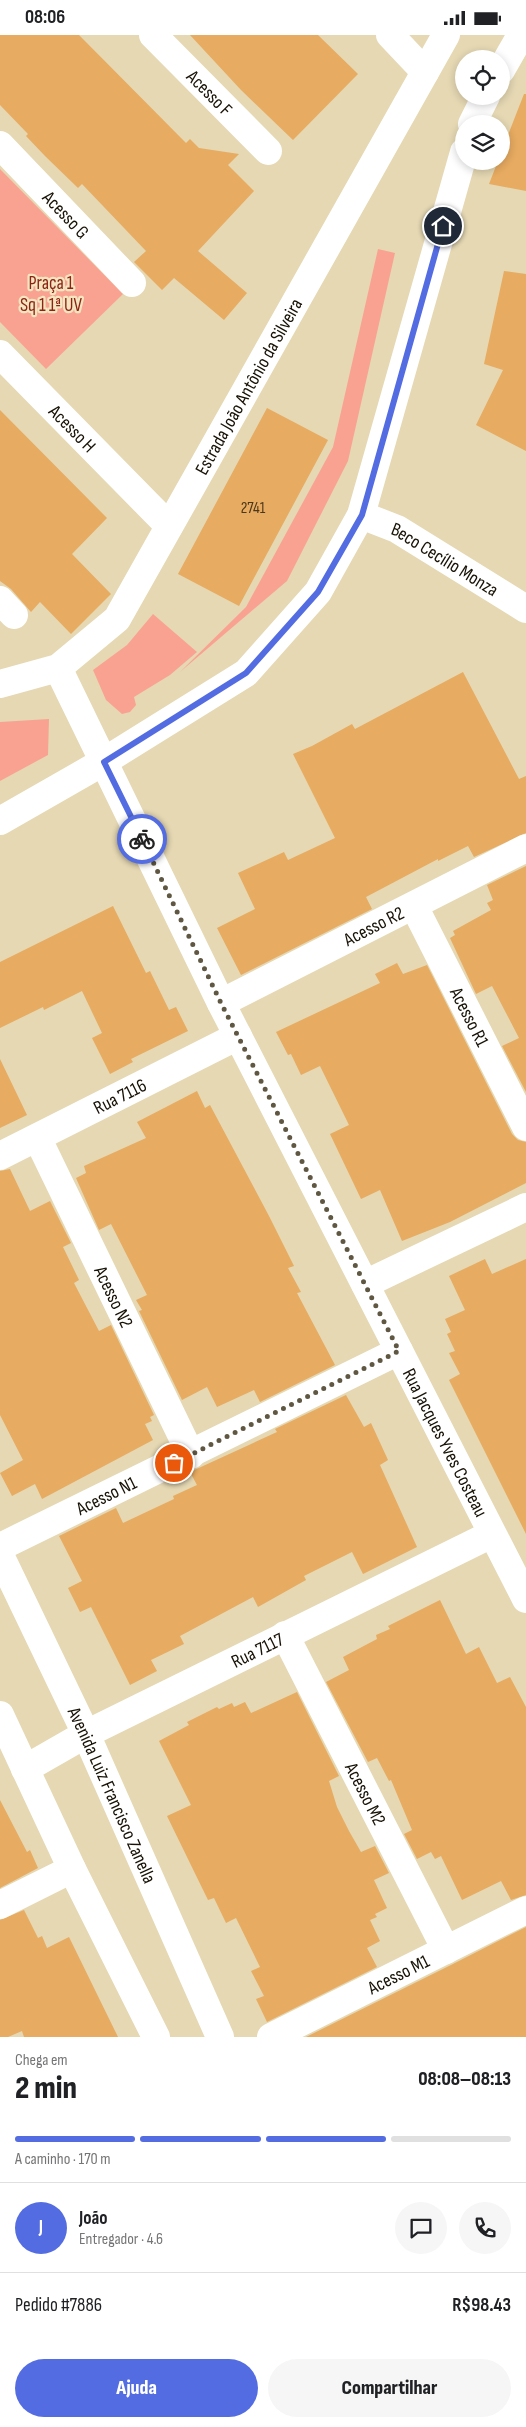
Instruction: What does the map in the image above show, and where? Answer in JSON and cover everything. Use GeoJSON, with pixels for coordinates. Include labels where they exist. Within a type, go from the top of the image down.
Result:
{"type":"FeatureCollection","features":[{"type":"Feature","properties":{"kind":"street","name":"Acesso F"},"geometry":{"type":"LineString","coordinates":[[153,35],[268,151]]}},
{"type":"Feature","properties":{"kind":"street"},"geometry":{"type":"LineString","coordinates":[[390,35],[425,72]]}},
{"type":"Feature","properties":{"kind":"street","name":"Estrada João Antônio da Silveira"},"geometry":{"type":"LineString","coordinates":[[0,684],[58,668],[117,619],[446,35]]}},
{"type":"Feature","properties":{"kind":"street"},"geometry":{"type":"LineString","coordinates":[[510,54],[521,35]]}},
{"type":"Feature","properties":{"kind":"street","name":"Acesso G"},"geometry":{"type":"LineString","coordinates":[[0,145],[132,283]]}},
{"type":"Feature","properties":{"kind":"street"},"geometry":{"type":"LineString","coordinates":[[0,821],[104,762],[246,673],[318,592],[362,515],[459,170]]}},
{"type":"Feature","properties":{"kind":"street","name":"Acesso H"},"geometry":{"type":"LineString","coordinates":[[0,354],[169,526]]}},
{"type":"Feature","properties":{"kind":"street","name":"Beco Cecílio Monza"},"geometry":{"type":"LineString","coordinates":[[362,515],[397,529],[526,609]]}},
{"type":"Feature","properties":{"kind":"street","name":"Rua Jacques Yves Costeau"},"geometry":{"type":"LineString","coordinates":[[58,668],[221,1003],[526,1599]]}},
{"type":"Feature","properties":{"kind":"street","name":"Acesso R2"},"geometry":{"type":"LineString","coordinates":[[221,1003],[526,848]]}},
{"type":"Feature","properties":{"kind":"street","name":"Acesso R1"},"geometry":{"type":"LineString","coordinates":[[414,906],[526,1127]]}},
{"type":"Feature","properties":{"kind":"street","name":"Rua 7116"},"geometry":{"type":"LineString","coordinates":[[0,1156],[38,1139],[238,1036]]}},
{"type":"Feature","properties":{"kind":"street","name":"Acesso N2"},"geometry":{"type":"LineString","coordinates":[[38,1139],[191,1455]]}},
{"type":"Feature","properties":{"kind":"street"},"geometry":{"type":"LineString","coordinates":[[365,1284],[526,1207]]}},
{"type":"Feature","properties":{"kind":"street","name":"Acesso N1"},"geometry":{"type":"LineString","coordinates":[[0,1547],[191,1455],[399,1351]]}},
{"type":"Feature","properties":{"kind":"street","name":"Rua 7117"},"geometry":{"type":"LineString","coordinates":[[25,1769],[86,1734],[492,1534]]}},
{"type":"Feature","properties":{"kind":"street","name":"Avenida Luiz Francisco Zanella"},"geometry":{"type":"LineString","coordinates":[[0,1555],[86,1734],[220,2037]]}},
{"type":"Feature","properties":{"kind":"street","name":"Acesso M2"},"geometry":{"type":"LineString","coordinates":[[285,1635],[446,1950]]}},
{"type":"Feature","properties":{"kind":"street"},"geometry":{"type":"LineString","coordinates":[[0,1715],[72,1869],[156,2037]]}},
{"type":"Feature","properties":{"kind":"street"},"geometry":{"type":"LineString","coordinates":[[0,1905],[72,1869]]}},
{"type":"Feature","properties":{"kind":"street","name":"Acesso M1"},"geometry":{"type":"LineString","coordinates":[[271,2037],[526,1910]]}},
{"type":"Feature","properties":{"kind":"green space","name":"Praça 1 Sq 1 1ª UV"},"geometry":{"type":"Polygon","coordinates":[[[0,169],[123,294],[46,369],[0,322],[0,169]]]}},
{"type":"Feature","properties":{"kind":"green space"},"geometry":{"type":"Polygon","coordinates":[[[378,249],[395,253],[348,461],[287,581],[180,672],[246,607],[333,447],[378,249]]]}},
{"type":"Feature","properties":{"kind":"green space"},"geometry":{"type":"Polygon","coordinates":[[[153,614],[197,652],[170,675],[134,697],[136,705],[130,712],[122,714],[106,700],[93,670],[127,645],[153,614]]]}},
{"type":"Feature","properties":{"kind":"green space"},"geometry":{"type":"Polygon","coordinates":[[[49,719],[48,755],[0,781],[0,722],[49,719]]]}},
{"type":"Feature","properties":{"kind":"building"},"geometry":{"type":"Polygon","coordinates":[[[0,35],[79,35],[186,143],[190,139],[199,148],[239,154],[228,165],[254,191],[198,251],[247,293],[224,320],[174,278],[162,290],[134,262],[146,251],[82,184],[78,188],[45,156],[26,136],[28,134],[0,105],[0,35]]]}},
{"type":"Feature","properties":{"kind":"building"},"geometry":{"type":"Polygon","coordinates":[[[190,35],[318,35],[358,74],[293,140],[241,90],[190,35]]]}},
{"type":"Feature","properties":{"kind":"building"},"geometry":{"type":"Polygon","coordinates":[[[524,94],[526,94],[526,191],[489,184],[494,170],[510,170],[510,130],[524,94]]]}},
{"type":"Feature","properties":{"kind":"building"},"geometry":{"type":"Polygon","coordinates":[[[504,271],[526,274],[526,451],[476,425],[503,370],[484,364],[504,271]]]}},
{"type":"Feature","properties":{"kind":"building"},"geometry":{"type":"Polygon","coordinates":[[[267,408],[328,440],[239,606],[178,574],[267,408]]]}},
{"type":"Feature","properties":{"kind":"building"},"geometry":{"type":"Polygon","coordinates":[[[0,410],[107,518],[72,554],[111,594],[71,634],[40,602],[31,612],[11,589],[0,581],[0,410]]]}},
{"type":"Feature","properties":{"kind":"building"},"geometry":{"type":"Polygon","coordinates":[[[463,672],[519,779],[526,776],[526,833],[474,857],[468,846],[438,861],[438,859],[366,897],[372,909],[241,975],[217,928],[255,909],[238,873],[284,852],[288,860],[335,838],[293,754],[352,724],[355,729],[463,672]]]}},
{"type":"Feature","properties":{"kind":"building"},"geometry":{"type":"Polygon","coordinates":[[[526,866],[526,1092],[502,1046],[519,1038],[492,986],[476,994],[450,938],[455,935],[453,931],[491,910],[487,903],[493,900],[487,885],[526,866]]]}},
{"type":"Feature","properties":{"kind":"building"},"geometry":{"type":"Polygon","coordinates":[[[113,906],[146,973],[150,971],[169,1010],[176,1007],[188,1031],[131,1059],[133,1062],[110,1074],[92,1038],[102,1033],[82,991],[44,1010],[43,1007],[0,1028],[0,962],[113,906]]]}},
{"type":"Feature","properties":{"kind":"building"},"geometry":{"type":"Polygon","coordinates":[[[397,963],[403,974],[427,965],[512,1134],[518,1140],[526,1142],[526,1183],[450,1222],[402,1241],[380,1190],[361,1199],[330,1134],[349,1125],[320,1066],[301,1075],[291,1054],[288,1055],[276,1032],[380,983],[375,974],[397,963]]]}},
{"type":"Feature","properties":{"kind":"building"},"geometry":{"type":"Polygon","coordinates":[[[0,1059],[27,1115],[0,1128],[0,1059]]]}},
{"type":"Feature","properties":{"kind":"building"},"geometry":{"type":"Polygon","coordinates":[[[197,1091],[205,1108],[210,1105],[269,1216],[294,1266],[288,1268],[301,1292],[297,1293],[335,1365],[260,1402],[254,1390],[217,1407],[207,1387],[182,1400],[139,1311],[142,1310],[136,1300],[147,1295],[111,1224],[99,1230],[76,1178],[86,1173],[84,1166],[146,1138],[137,1122],[197,1091]]]}},
{"type":"Feature","properties":{"kind":"building"},"geometry":{"type":"Polygon","coordinates":[[[10,1169],[30,1211],[50,1201],[71,1243],[63,1247],[79,1280],[74,1283],[99,1331],[111,1325],[154,1415],[150,1417],[152,1421],[145,1424],[153,1440],[42,1499],[35,1484],[12,1496],[0,1473],[23,1460],[0,1415],[0,1171],[10,1169]]]}},
{"type":"Feature","properties":{"kind":"building"},"geometry":{"type":"Polygon","coordinates":[[[485,1259],[492,1274],[526,1259],[526,1534],[449,1380],[460,1374],[449,1353],[455,1351],[447,1334],[451,1332],[445,1319],[465,1310],[449,1276],[485,1259]]]}},
{"type":"Feature","properties":{"kind":"building"},"geometry":{"type":"Polygon","coordinates":[[[346,1395],[364,1427],[371,1423],[388,1460],[380,1465],[417,1547],[363,1574],[352,1552],[304,1576],[306,1580],[258,1607],[253,1597],[180,1636],[184,1644],[151,1660],[157,1671],[130,1685],[91,1607],[80,1612],[68,1588],[82,1581],[59,1536],[116,1508],[123,1523],[174,1499],[173,1496],[197,1485],[190,1472],[277,1432],[275,1429],[346,1395]]]}},
{"type":"Feature","properties":{"kind":"building"},"geometry":{"type":"Polygon","coordinates":[[[440,1600],[466,1654],[479,1647],[497,1683],[510,1677],[526,1707],[526,1895],[511,1900],[501,1881],[462,1900],[441,1856],[435,1859],[431,1852],[417,1859],[404,1834],[412,1830],[391,1780],[389,1781],[377,1758],[368,1762],[326,1682],[349,1670],[343,1657],[377,1639],[376,1635],[390,1629],[388,1626],[440,1600]]]}},
{"type":"Feature","properties":{"kind":"building"},"geometry":{"type":"Polygon","coordinates":[[[297,1692],[339,1776],[329,1781],[337,1807],[349,1831],[361,1852],[375,1846],[389,1873],[374,1880],[387,1908],[375,1914],[377,1917],[370,1920],[380,1941],[367,1948],[377,1967],[267,2022],[256,1999],[264,1996],[251,1971],[260,1967],[236,1918],[226,1923],[214,1898],[208,1900],[167,1816],[191,1805],[159,1741],[189,1725],[187,1722],[217,1707],[219,1709],[232,1703],[234,1707],[245,1702],[251,1713],[297,1692]]]}},
{"type":"Feature","properties":{"kind":"building"},"geometry":{"type":"Polygon","coordinates":[[[0,1800],[27,1852],[30,1850],[38,1868],[0,1888],[0,1800]]]}},
{"type":"Feature","properties":{"kind":"building"},"geometry":{"type":"Polygon","coordinates":[[[24,1910],[38,1938],[42,1936],[47,1948],[69,1937],[118,2037],[24,2037],[22,2031],[8,2037],[0,2037],[0,1920],[24,1910]]]}},
{"type":"Feature","properties":{"kind":"building"},"geometry":{"type":"Polygon","coordinates":[[[526,1927],[526,2037],[306,2037],[453,1964],[526,1927]]]}},
{"type":"Feature","properties":{"kind":"way so far"},"geometry":{"type":"LineString","coordinates":[[142,839],[221,1003],[399,1351],[174,1463]]}},
{"type":"Feature","properties":{"kind":"route"},"geometry":{"type":"LineString","coordinates":[[142,839],[104,762],[246,673],[318,592],[362,515],[443,226]]}}]}
